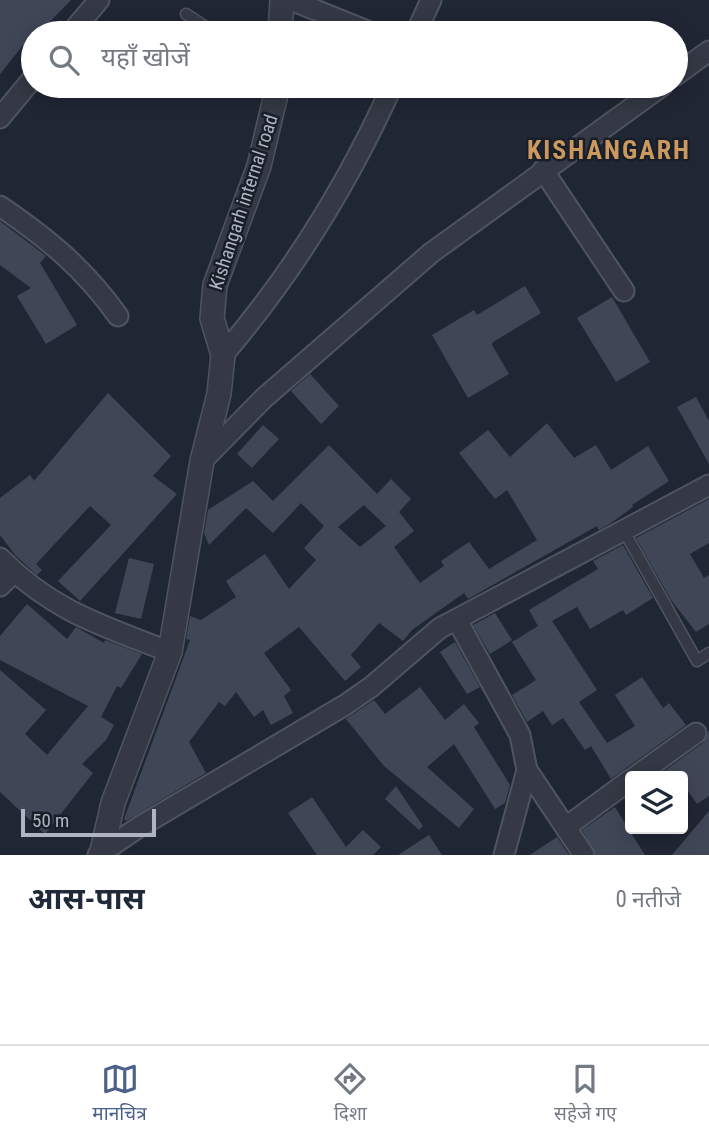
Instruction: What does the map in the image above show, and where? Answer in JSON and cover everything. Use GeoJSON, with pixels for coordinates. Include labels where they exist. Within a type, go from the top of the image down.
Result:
{"type":"FeatureCollection","features":[{"type":"Feature","properties":{"kind":"street"},"geometry":{"type":"LineString","coordinates":[[81,21],[99,0]]}},
{"type":"Feature","properties":{"kind":"street"},"geometry":{"type":"LineString","coordinates":[[421,21],[431,0]]}},
{"type":"Feature","properties":{"kind":"street"},"geometry":{"type":"LineString","coordinates":[[281,21],[283,1],[339,21]]}},
{"type":"Feature","properties":{"kind":"street"},"geometry":{"type":"LineString","coordinates":[[688,66],[709,51]]}},
{"type":"Feature","properties":{"kind":"street"},"geometry":{"type":"LineString","coordinates":[[0,118],[21,93]]}},
{"type":"Feature","properties":{"kind":"street","name":"Kishangarh internal road"},"geometry":{"type":"LineString","coordinates":[[223,355],[212,318],[215,285],[259,166],[275,98]]}},
{"type":"Feature","properties":{"kind":"street"},"geometry":{"type":"LineString","coordinates":[[100,853],[113,803],[170,652],[202,461],[219,394],[223,355],[261,310],[310,239],[354,164],[386,98]]}},
{"type":"Feature","properties":{"kind":"street"},"geometry":{"type":"LineString","coordinates":[[202,461],[264,398],[431,253],[645,98]]}},
{"type":"Feature","properties":{"kind":"street"},"geometry":{"type":"LineString","coordinates":[[543,170],[624,291]]}},
{"type":"Feature","properties":{"kind":"street"},"geometry":{"type":"LineString","coordinates":[[0,206],[69,258],[93,281],[118,316]]}},
{"type":"Feature","properties":{"kind":"street"},"geometry":{"type":"LineString","coordinates":[[100,853],[345,705],[400,663],[427,637],[709,485]]}},
{"type":"Feature","properties":{"kind":"street"},"geometry":{"type":"LineString","coordinates":[[0,558],[7,579],[62,607],[170,652]]}},
{"type":"Feature","properties":{"kind":"street"},"geometry":{"type":"LineString","coordinates":[[457,620],[520,735],[527,770],[583,855]]}},
{"type":"Feature","properties":{"kind":"street"},"geometry":{"type":"LineString","coordinates":[[643,771],[696,733]]}},
{"type":"Feature","properties":{"kind":"street"},"geometry":{"type":"LineString","coordinates":[[504,855],[527,770]]}},
{"type":"Feature","properties":{"kind":"street"},"geometry":{"type":"LineString","coordinates":[[566,827],[625,784]]}},
{"type":"Feature","properties":{"kind":"lane"},"geometry":{"type":"LineString","coordinates":[[186,14],[197,21]]}},
{"type":"Feature","properties":{"kind":"lane"},"geometry":{"type":"LineString","coordinates":[[624,531],[697,661],[709,653]]}},
{"type":"Feature","properties":{"kind":"building"},"geometry":{"type":"Polygon","coordinates":[[[0,0],[71,0],[51,21],[21,21],[21,48],[0,74],[0,0]]]}},
{"type":"Feature","properties":{"kind":"building"},"geometry":{"type":"Polygon","coordinates":[[[0,221],[46,256],[40,263],[77,325],[46,344],[17,296],[31,288],[0,265],[0,221]]]}},
{"type":"Feature","properties":{"kind":"building"},"geometry":{"type":"Polygon","coordinates":[[[525,286],[541,313],[493,342],[492,345],[509,374],[468,398],[432,335],[474,310],[477,315],[525,286]]]}},
{"type":"Feature","properties":{"kind":"building"},"geometry":{"type":"Polygon","coordinates":[[[612,297],[650,362],[616,382],[577,318],[612,297]]]}},
{"type":"Feature","properties":{"kind":"building"},"geometry":{"type":"Polygon","coordinates":[[[310,374],[339,406],[321,424],[291,391],[310,374]]]}},
{"type":"Feature","properties":{"kind":"building"},"geometry":{"type":"Polygon","coordinates":[[[108,393],[171,456],[153,476],[177,494],[80,601],[58,581],[111,525],[90,506],[36,564],[42,570],[37,575],[16,556],[0,535],[0,498],[30,475],[34,481],[108,393]]]}},
{"type":"Feature","properties":{"kind":"building"},"geometry":{"type":"Polygon","coordinates":[[[696,397],[709,421],[709,464],[677,407],[696,397]]]}},
{"type":"Feature","properties":{"kind":"building"},"geometry":{"type":"Polygon","coordinates":[[[547,423],[574,458],[596,445],[611,470],[648,446],[669,481],[599,530],[597,526],[468,599],[464,593],[412,630],[403,641],[379,623],[351,655],[361,667],[345,681],[299,627],[264,653],[291,690],[284,696],[293,713],[271,725],[263,710],[254,717],[236,692],[225,706],[219,702],[189,742],[206,773],[126,821],[124,819],[190,640],[186,639],[190,616],[201,620],[236,597],[226,581],[265,554],[289,589],[316,560],[304,548],[324,526],[301,503],[273,533],[246,508],[209,545],[204,533],[208,510],[253,481],[273,501],[329,445],[377,494],[391,479],[411,499],[399,512],[414,531],[394,547],[420,583],[444,566],[441,561],[469,542],[489,569],[537,540],[507,490],[495,499],[459,453],[488,430],[510,457],[547,423]],[[364,505],[338,527],[360,547],[386,526],[364,505]]]}},
{"type":"Feature","properties":{"kind":"building"},"geometry":{"type":"Polygon","coordinates":[[[263,425],[279,439],[252,468],[237,454],[263,425]]]}},
{"type":"Feature","properties":{"kind":"building"},"geometry":{"type":"Polygon","coordinates":[[[709,499],[709,543],[690,554],[704,578],[709,575],[709,624],[696,632],[671,600],[636,538],[709,499]]]}},
{"type":"Feature","properties":{"kind":"building"},"geometry":{"type":"Polygon","coordinates":[[[623,545],[653,598],[626,615],[623,610],[590,629],[577,607],[552,621],[597,690],[579,702],[607,743],[635,726],[615,695],[642,677],[663,708],[669,703],[686,725],[611,779],[591,746],[585,750],[563,718],[552,725],[543,711],[527,722],[512,695],[536,680],[512,642],[538,626],[529,610],[598,569],[593,561],[623,545]]]}},
{"type":"Feature","properties":{"kind":"building"},"geometry":{"type":"Polygon","coordinates":[[[129,558],[154,564],[141,619],[115,613],[129,558]]]}},
{"type":"Feature","properties":{"kind":"building"},"geometry":{"type":"Polygon","coordinates":[[[27,604],[67,639],[76,627],[104,643],[105,640],[142,654],[121,688],[117,686],[101,717],[114,725],[106,740],[82,764],[93,773],[45,834],[0,792],[0,670],[46,710],[25,734],[47,755],[88,706],[0,660],[0,636],[27,604]]]}},
{"type":"Feature","properties":{"kind":"building"},"geometry":{"type":"Polygon","coordinates":[[[495,613],[512,640],[490,654],[473,625],[495,613]]]}},
{"type":"Feature","properties":{"kind":"building"},"geometry":{"type":"Polygon","coordinates":[[[455,642],[480,687],[467,694],[440,652],[455,642]]]}},
{"type":"Feature","properties":{"kind":"building"},"geometry":{"type":"Polygon","coordinates":[[[420,687],[445,720],[464,704],[479,723],[474,727],[510,785],[505,803],[495,809],[454,744],[427,767],[474,809],[459,828],[384,766],[346,719],[374,700],[385,714],[420,687]]]}},
{"type":"Feature","properties":{"kind":"building"},"geometry":{"type":"Polygon","coordinates":[[[709,730],[709,796],[697,804],[688,791],[688,771],[664,771],[703,743],[709,730]]]}},
{"type":"Feature","properties":{"kind":"building"},"geometry":{"type":"Polygon","coordinates":[[[396,786],[423,826],[419,830],[385,799],[396,786]]]}},
{"type":"Feature","properties":{"kind":"building"},"geometry":{"type":"Polygon","coordinates":[[[312,797],[346,847],[363,830],[381,847],[373,855],[317,855],[288,813],[312,797]]]}},
{"type":"Feature","properties":{"kind":"building"},"geometry":{"type":"Polygon","coordinates":[[[615,807],[625,823],[625,834],[632,834],[645,855],[596,855],[582,830],[615,807]]]}},
{"type":"Feature","properties":{"kind":"building"},"geometry":{"type":"Polygon","coordinates":[[[709,811],[709,855],[672,855],[709,811]]]}},
{"type":"Feature","properties":{"kind":"building"},"geometry":{"type":"Polygon","coordinates":[[[429,835],[442,855],[398,855],[429,835]]]}},
{"type":"Feature","properties":{"kind":"building"},"geometry":{"type":"Polygon","coordinates":[[[557,837],[569,855],[530,855],[557,837]]]}},
{"type":"Feature","properties":{"kind":"district","name":"KISHANGARH"},"geometry":{"type":"Point","coordinates":[609,150]}}]}
